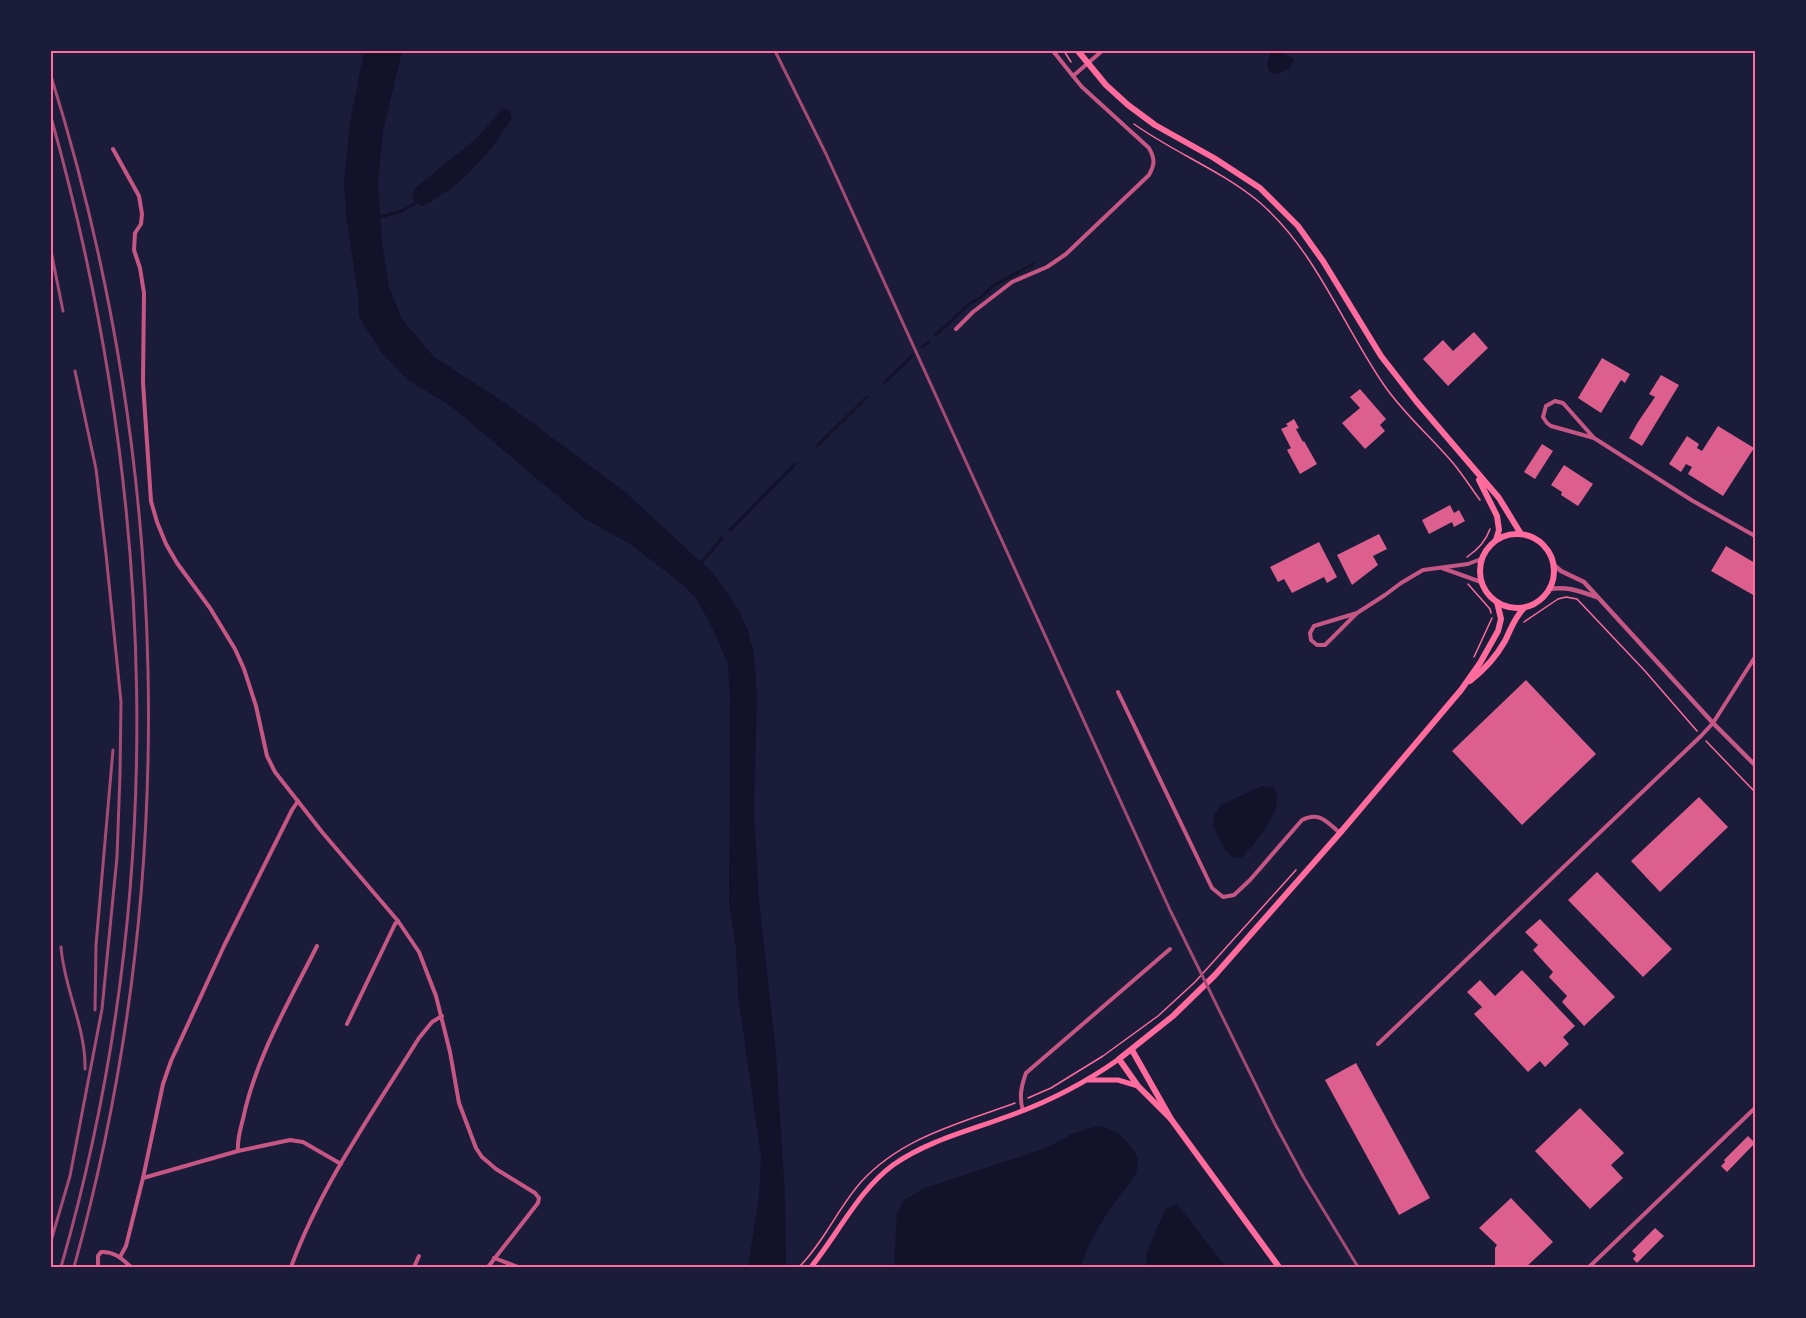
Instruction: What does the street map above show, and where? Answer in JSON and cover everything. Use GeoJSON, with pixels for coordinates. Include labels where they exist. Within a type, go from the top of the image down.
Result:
{"type":"FeatureCollection","features":[{"type":"Feature","properties":{"kind":"main road"},"geometry":{"type":"LineString","coordinates":[[1078,51],[1106,85],[1128,105],[1155,125],[1237,172],[1260,188],[1282,209],[1313,245],[1392,371],[1499,498],[1521,534]]}},
{"type":"Feature","properties":{"kind":"main road"},"geometry":{"type":"LineString","coordinates":[[1475,471],[1497,516],[1499,530],[1495,540],[1481,559],[1479,575],[1481,582],[1490,597],[1510,608],[1534,604],[1549,589],[1553,577],[1554,565],[1548,550],[1529,536],[1521,534],[1512,534],[1495,540]]}},
{"type":"Feature","properties":{"kind":"main road"},"geometry":{"type":"LineString","coordinates":[[811,1267],[848,1214],[872,1185],[892,1166],[916,1150],[1023,1111],[1086,1080],[1132,1050],[1200,990],[1340,833],[1461,690],[1498,631],[1501,619],[1497,602]]}},
{"type":"Feature","properties":{"kind":"main road"},"geometry":{"type":"LineString","coordinates":[[1461,690],[1488,666],[1524,607]]}},
{"type":"Feature","properties":{"kind":"main road"},"geometry":{"type":"LineString","coordinates":[[1132,1050],[1171,1119],[1279,1267]]}},
{"type":"Feature","properties":{"kind":"main road"},"geometry":{"type":"LineString","coordinates":[[1119,1059],[1138,1086],[1171,1119]]}},
{"type":"Feature","properties":{"kind":"main road"},"geometry":{"type":"LineString","coordinates":[[1086,1080],[1118,1080],[1138,1086]]}},
{"type":"Feature","properties":{"kind":"street"},"geometry":{"type":"LineString","coordinates":[[956,329],[973,312],[1012,282],[1047,267],[1066,254],[1149,175],[1154,166],[1154,158],[1149,148],[1082,87],[1053,51]]}},
{"type":"Feature","properties":{"kind":"street"},"geometry":{"type":"LineString","coordinates":[[1073,76],[1102,51]]}},
{"type":"Feature","properties":{"kind":"street"},"geometry":{"type":"LineString","coordinates":[[113,149],[139,196],[142,213],[141,224],[135,233],[134,250],[144,293],[143,383],[151,501],[157,522],[177,563],[210,608],[235,649],[253,697],[267,756],[275,772],[322,832],[398,921],[419,952],[436,996],[459,1103],[476,1148],[482,1157],[496,1169],[535,1193],[539,1198],[538,1203],[488,1267]]}},
{"type":"Feature","properties":{"kind":"street"},"geometry":{"type":"LineString","coordinates":[[1594,438],[1563,403],[1551,402],[1544,409],[1543,417],[1549,425],[1594,438],[1694,501],[1755,536]]}},
{"type":"Feature","properties":{"kind":"street"},"geometry":{"type":"LineString","coordinates":[[1357,613],[1314,626],[1310,633],[1311,640],[1317,645],[1325,645],[1357,613],[1424,570],[1468,564],[1481,559]]}},
{"type":"Feature","properties":{"kind":"street"},"geometry":{"type":"LineString","coordinates":[[1554,565],[1584,582],[1713,723],[1755,765]]}},
{"type":"Feature","properties":{"kind":"street"},"geometry":{"type":"LineString","coordinates":[[1442,567],[1481,582]]}},
{"type":"Feature","properties":{"kind":"street"},"geometry":{"type":"LineString","coordinates":[[1549,589],[1574,589],[1598,598]]}},
{"type":"Feature","properties":{"kind":"street"},"geometry":{"type":"LineString","coordinates":[[1378,1044],[1701,736],[1713,723],[1755,657]]}},
{"type":"Feature","properties":{"kind":"street"},"geometry":{"type":"LineString","coordinates":[[1118,692],[1212,888],[1223,897],[1234,895],[1242,888],[1302,820],[1311,816],[1319,816],[1340,833]]}},
{"type":"Feature","properties":{"kind":"street"},"geometry":{"type":"LineString","coordinates":[[120,1257],[126,1246],[163,1084],[171,1060],[224,946],[298,801]]}},
{"type":"Feature","properties":{"kind":"street"},"geometry":{"type":"LineString","coordinates":[[347,1024],[398,921]]}},
{"type":"Feature","properties":{"kind":"street"},"geometry":{"type":"LineString","coordinates":[[238,1151],[237,1144],[246,1102],[257,1069],[317,946]]}},
{"type":"Feature","properties":{"kind":"street"},"geometry":{"type":"LineString","coordinates":[[1023,1111],[1020,1102],[1021,1087],[1026,1073],[1170,949]]}},
{"type":"Feature","properties":{"kind":"street"},"geometry":{"type":"LineString","coordinates":[[291,1267],[314,1212],[340,1164],[419,1038],[432,1022],[441,1016]]}},
{"type":"Feature","properties":{"kind":"street"},"geometry":{"type":"LineString","coordinates":[[1589,1267],[1755,1108]]}},
{"type":"Feature","properties":{"kind":"street"},"geometry":{"type":"LineString","coordinates":[[143,1178],[238,1151],[296,1139],[340,1164]]}},
{"type":"Feature","properties":{"kind":"street"},"geometry":{"type":"LineString","coordinates":[[98,1267],[98,1256],[101,1252],[109,1252],[120,1257],[131,1267]]}},
{"type":"Feature","properties":{"kind":"street"},"geometry":{"type":"LineString","coordinates":[[414,1267],[419,1256]]}},
{"type":"Feature","properties":{"kind":"street"},"geometry":{"type":"LineString","coordinates":[[494,1258],[518,1267]]}},
{"type":"Feature","properties":{"kind":"path"},"geometry":{"type":"LineString","coordinates":[[1064,51],[1078,72]]}},
{"type":"Feature","properties":{"kind":"path"},"geometry":{"type":"LineString","coordinates":[[1127,120],[1231,182],[1258,201],[1278,222],[1316,271],[1385,387],[1453,464],[1481,502]]}},
{"type":"Feature","properties":{"kind":"path"},"geometry":{"type":"LineString","coordinates":[[1468,564],[1467,556],[1487,538],[1491,526]]}},
{"type":"Feature","properties":{"kind":"path"},"geometry":{"type":"LineString","coordinates":[[1466,576],[1466,583],[1490,609],[1492,617],[1470,665]]}},
{"type":"Feature","properties":{"kind":"path"},"geometry":{"type":"LineString","coordinates":[[1513,623],[1520,624],[1558,599],[1566,597],[1576,599],[1755,792]]}},
{"type":"Feature","properties":{"kind":"path"},"geometry":{"type":"LineString","coordinates":[[1196,982],[1296,870]]}},
{"type":"Feature","properties":{"kind":"path"},"geometry":{"type":"LineString","coordinates":[[799,1267],[802,1264]]}},
{"type":"Feature","properties":{"kind":"shaded area"},"geometry":{"type":"Polygon","coordinates":[[[364,51],[402,51],[383,132],[378,182],[382,242],[389,287],[402,319],[433,356],[508,405],[625,492],[713,573],[738,609],[748,631],[754,653],[757,697],[754,812],[759,899],[776,1053],[785,1196],[786,1267],[748,1267],[759,1196],[761,1157],[738,995],[736,948],[729,901],[730,698],[728,664],[710,623],[695,597],[681,583],[630,544],[585,519],[452,407],[407,379],[382,353],[359,317],[344,183],[350,122],[364,51]]]}},
{"type":"Feature","properties":{"kind":"shaded area"},"geometry":{"type":"Polygon","coordinates":[[[1271,51],[1277,51],[1294,59],[1289,69],[1276,74],[1269,72],[1267,64],[1271,51]]]}},
{"type":"Feature","properties":{"kind":"shaded area"},"geometry":{"type":"Polygon","coordinates":[[[503,108],[509,110],[512,118],[484,157],[463,179],[438,198],[423,206],[416,203],[412,195],[415,188],[477,138],[503,108]]]}},
{"type":"Feature","properties":{"kind":"shaded area"},"geometry":{"type":"Polygon","coordinates":[[[1262,786],[1274,788],[1277,799],[1276,808],[1257,839],[1241,858],[1232,857],[1226,851],[1213,826],[1214,815],[1221,805],[1262,786]]]}},
{"type":"Feature","properties":{"kind":"shaded area"},"geometry":{"type":"Polygon","coordinates":[[[1098,1126],[1120,1135],[1133,1149],[1138,1165],[1133,1178],[1097,1231],[1081,1267],[894,1267],[897,1213],[904,1200],[925,1188],[1044,1149],[1072,1134],[1098,1126]]]}},
{"type":"Feature","properties":{"kind":"shaded area"},"geometry":{"type":"Polygon","coordinates":[[[1177,1204],[1226,1267],[1146,1267],[1147,1253],[1165,1209],[1177,1204]]]}},
{"type":"Feature","properties":{"kind":"building"},"geometry":{"type":"Polygon","coordinates":[[[1474,332],[1488,348],[1448,386],[1423,359],[1443,340],[1453,351],[1474,332]]]}},
{"type":"Feature","properties":{"kind":"building"},"geometry":{"type":"Polygon","coordinates":[[[1602,358],[1630,374],[1625,383],[1621,380],[1601,413],[1578,398],[1602,358]]]}},
{"type":"Feature","properties":{"kind":"building"},"geometry":{"type":"Polygon","coordinates":[[[1661,375],[1679,385],[1642,446],[1629,438],[1655,397],[1649,394],[1661,375]]]}},
{"type":"Feature","properties":{"kind":"building"},"geometry":{"type":"Polygon","coordinates":[[[1360,389],[1386,419],[1380,425],[1385,431],[1365,449],[1342,423],[1360,408],[1350,397],[1360,389]]]}},
{"type":"Feature","properties":{"kind":"building"},"geometry":{"type":"Polygon","coordinates":[[[1294,419],[1299,428],[1296,429],[1317,464],[1300,474],[1287,450],[1291,448],[1281,429],[1288,426],[1286,424],[1294,419]]]}},
{"type":"Feature","properties":{"kind":"building"},"geometry":{"type":"Polygon","coordinates":[[[1718,426],[1754,448],[1723,496],[1688,474],[1692,467],[1686,464],[1681,472],[1669,464],[1687,436],[1699,444],[1697,448],[1702,451],[1718,426]]]}},
{"type":"Feature","properties":{"kind":"building"},"geometry":{"type":"Polygon","coordinates":[[[1542,444],[1553,451],[1535,479],[1524,472],[1542,444]]]}},
{"type":"Feature","properties":{"kind":"building"},"geometry":{"type":"Polygon","coordinates":[[[1564,465],[1593,484],[1578,506],[1551,485],[1564,465]]]}},
{"type":"Feature","properties":{"kind":"building"},"geometry":{"type":"Polygon","coordinates":[[[1450,505],[1454,513],[1459,510],[1465,521],[1454,527],[1452,522],[1429,534],[1422,520],[1450,505]]]}},
{"type":"Feature","properties":{"kind":"building"},"geometry":{"type":"Polygon","coordinates":[[[1379,534],[1387,549],[1373,556],[1378,565],[1352,585],[1337,555],[1379,534]]]}},
{"type":"Feature","properties":{"kind":"building"},"geometry":{"type":"Polygon","coordinates":[[[1319,542],[1337,577],[1327,583],[1324,577],[1292,593],[1284,579],[1278,582],[1270,567],[1319,542]]]}},
{"type":"Feature","properties":{"kind":"building"},"geometry":{"type":"Polygon","coordinates":[[[1726,546],[1755,563],[1755,596],[1711,571],[1726,546]]]}},
{"type":"Feature","properties":{"kind":"building"},"geometry":{"type":"Polygon","coordinates":[[[1526,680],[1596,754],[1522,825],[1452,751],[1526,680]]]}},
{"type":"Feature","properties":{"kind":"building"},"geometry":{"type":"Polygon","coordinates":[[[1699,797],[1728,827],[1660,892],[1631,861],[1699,797]]]}},
{"type":"Feature","properties":{"kind":"building"},"geometry":{"type":"Polygon","coordinates":[[[1597,872],[1672,949],[1643,977],[1568,900],[1597,872]]]}},
{"type":"Feature","properties":{"kind":"building"},"geometry":{"type":"Polygon","coordinates":[[[1540,919],[1615,997],[1584,1026],[1562,1002],[1567,996],[1549,977],[1553,972],[1533,950],[1538,945],[1525,932],[1540,919]]]}},
{"type":"Feature","properties":{"kind":"building"},"geometry":{"type":"Polygon","coordinates":[[[1522,970],[1575,1026],[1563,1037],[1569,1044],[1545,1067],[1540,1061],[1528,1072],[1474,1014],[1482,1007],[1467,992],[1480,980],[1495,996],[1522,970]]]}},
{"type":"Feature","properties":{"kind":"building"},"geometry":{"type":"Polygon","coordinates":[[[1356,1063],[1430,1198],[1399,1215],[1325,1080],[1356,1063]]]}},
{"type":"Feature","properties":{"kind":"building"},"geometry":{"type":"Polygon","coordinates":[[[1580,1108],[1624,1153],[1611,1165],[1623,1178],[1590,1209],[1535,1151],[1580,1108]]]}},
{"type":"Feature","properties":{"kind":"building"},"geometry":{"type":"Polygon","coordinates":[[[1748,1136],[1755,1143],[1727,1172],[1721,1166],[1724,1160],[1748,1136]]]}},
{"type":"Feature","properties":{"kind":"building"},"geometry":{"type":"Polygon","coordinates":[[[1511,1198],[1553,1242],[1526,1267],[1495,1267],[1497,1245],[1479,1228],[1511,1198]]]}},
{"type":"Feature","properties":{"kind":"building"},"geometry":{"type":"Polygon","coordinates":[[[1655,1228],[1664,1236],[1637,1263],[1633,1259],[1636,1255],[1632,1251],[1655,1228]]]}},
{"type":"Feature","properties":{"kind":"waterway"},"geometry":{"type":"LineString","coordinates":[[380,217],[402,211],[416,203]]}},
{"type":"Feature","properties":{"kind":"waterway"},"geometry":{"type":"LineString","coordinates":[[936,335],[969,304],[993,286],[1033,264]]}},
{"type":"Feature","properties":{"kind":"waterway"},"geometry":{"type":"LineString","coordinates":[[922,347],[929,342]]}},
{"type":"Feature","properties":{"kind":"waterway"},"geometry":{"type":"LineString","coordinates":[[884,383],[912,356]]}},
{"type":"Feature","properties":{"kind":"waterway"},"geometry":{"type":"LineString","coordinates":[[817,446],[867,397]]}},
{"type":"Feature","properties":{"kind":"waterway"},"geometry":{"type":"LineString","coordinates":[[730,530],[795,464]]}},
{"type":"Feature","properties":{"kind":"waterway"},"geometry":{"type":"LineString","coordinates":[[700,564],[722,538]]}},
{"type":"Feature","properties":{"kind":"railway"},"geometry":{"type":"LineString","coordinates":[[775,51],[826,154],[1170,910],[1275,1124],[1304,1178],[1358,1267]]}},
{"type":"Feature","properties":{"kind":"railway"},"geometry":{"type":"LineString","coordinates":[[51,76],[91,222],[120,370],[139,519],[148,670],[146,821],[133,971],[109,1120],[74,1267]]}},
{"type":"Feature","properties":{"kind":"railway"},"geometry":{"type":"LineString","coordinates":[[51,117],[86,259],[113,403],[129,547],[137,692],[134,837],[120,981],[96,1125],[61,1267]]}},
{"type":"Feature","properties":{"kind":"railway"},"geometry":{"type":"LineString","coordinates":[[51,251],[63,311]]}},
{"type":"Feature","properties":{"kind":"railway"},"geometry":{"type":"LineString","coordinates":[[51,1241],[70,1176],[102,1009],[117,857],[120,774],[121,702],[106,554],[96,469],[75,371]]}},
{"type":"Feature","properties":{"kind":"railway"},"geometry":{"type":"LineString","coordinates":[[95,1010],[96,945],[113,750]]}},
{"type":"Feature","properties":{"kind":"railway"},"geometry":{"type":"LineString","coordinates":[[61,947],[66,978],[82,1038],[85,1069]]}}]}
